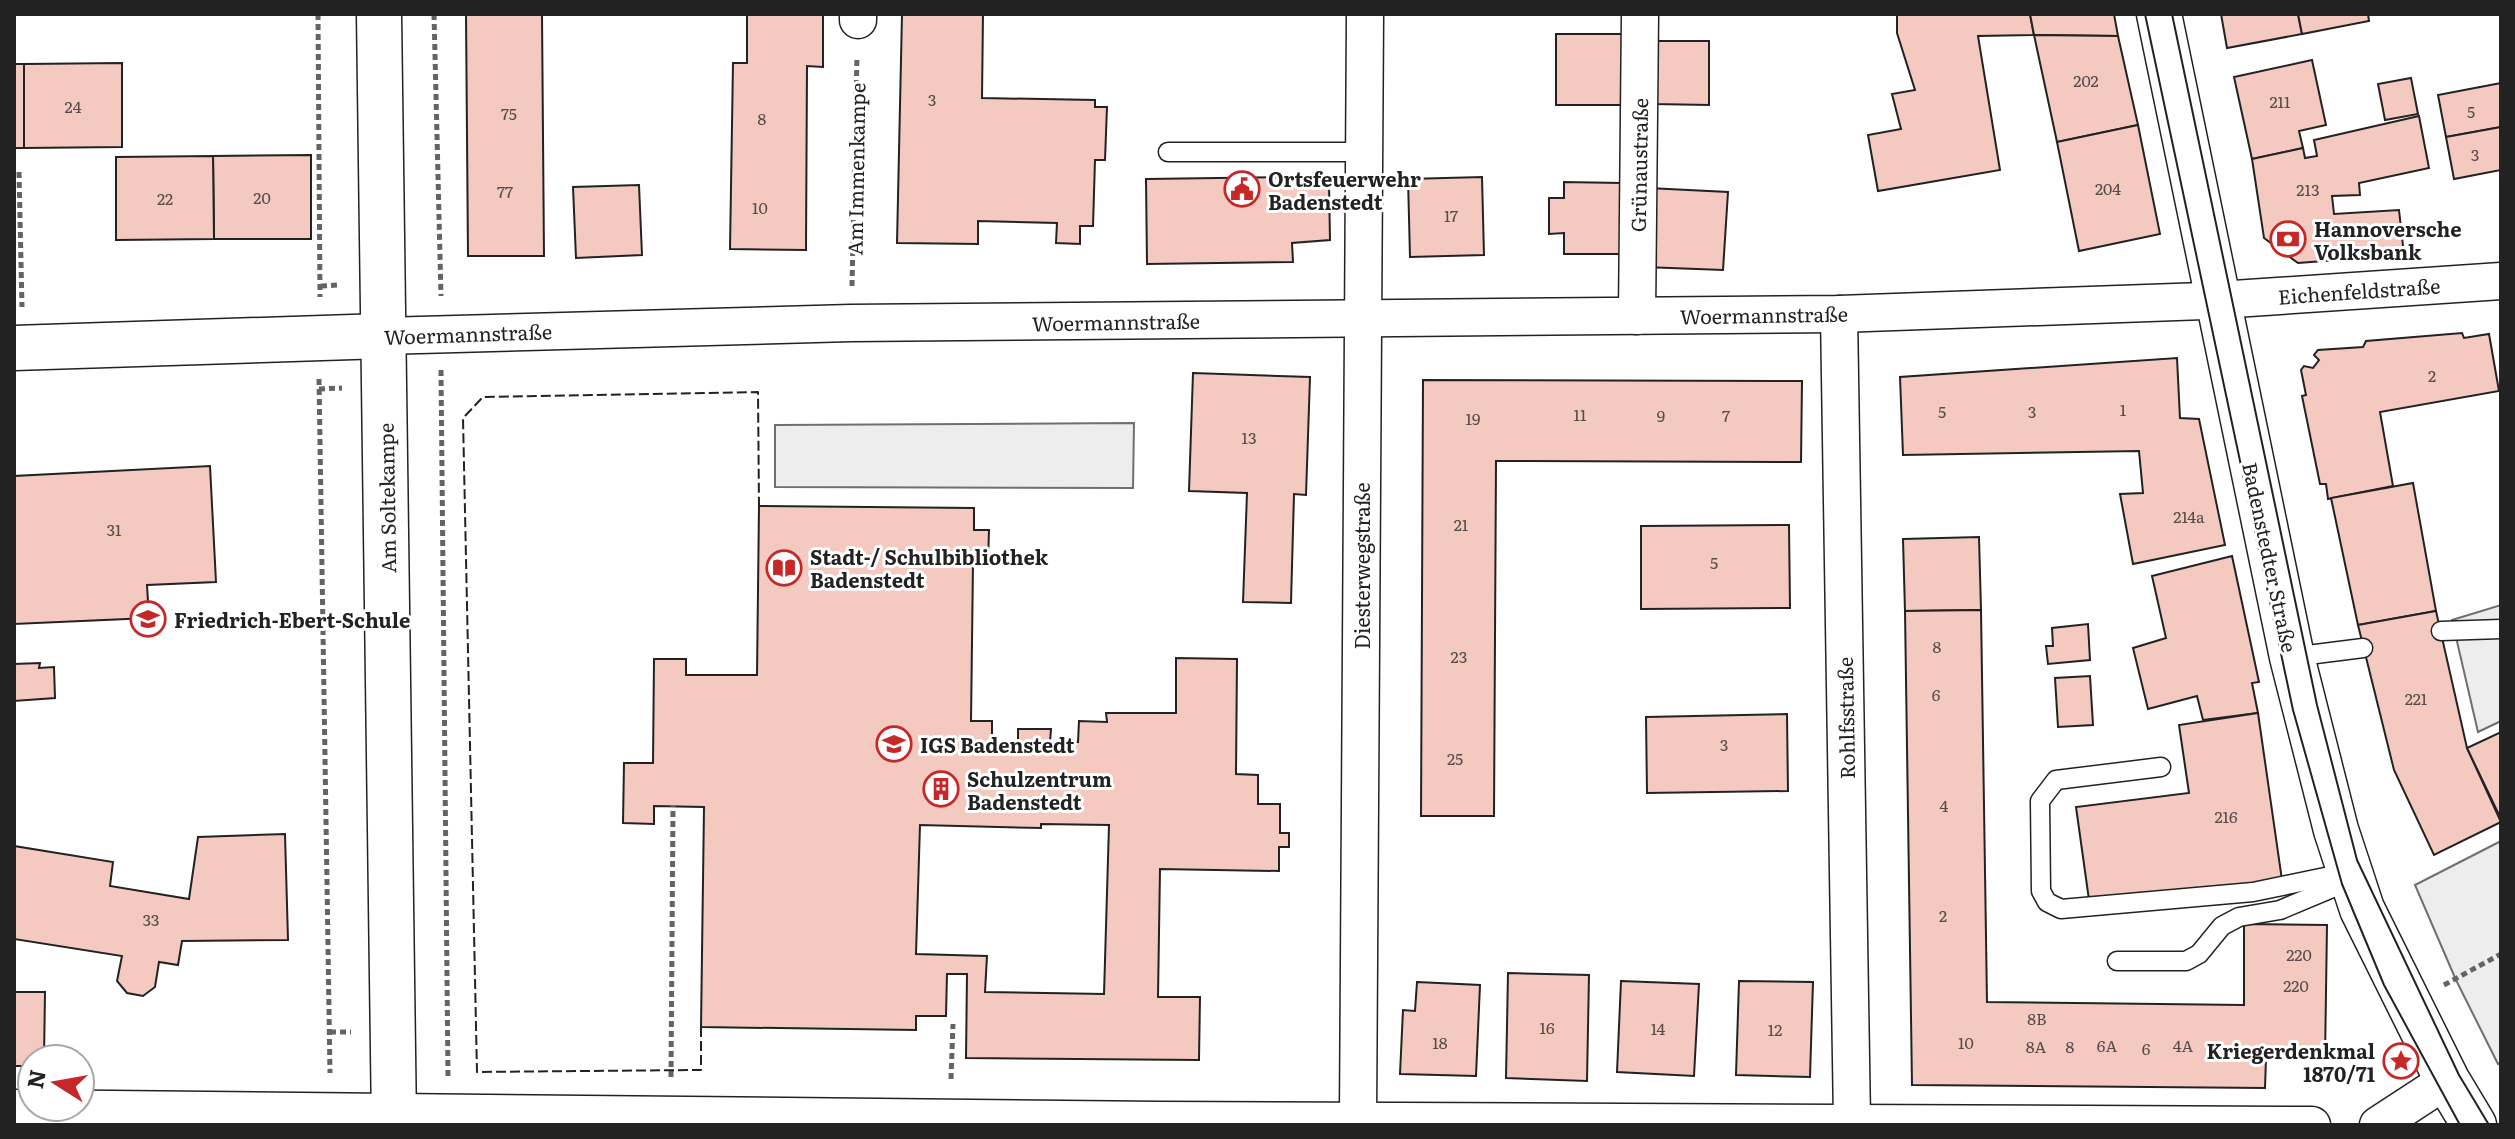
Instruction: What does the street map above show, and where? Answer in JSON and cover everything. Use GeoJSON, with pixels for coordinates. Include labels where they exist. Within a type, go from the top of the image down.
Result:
{"type":"FeatureCollection","features":[{"type":"Feature","properties":{"kind":"street","name":"Am Soltekampe"},"geometry":{"type":"LineString","coordinates":[[379,14],[395,1119]]}},
{"type":"Feature","properties":{"kind":"street","name":"Diesterwegstraße"},"geometry":{"type":"LineString","coordinates":[[1358,1119],[1365,14]]}},
{"type":"Feature","properties":{"kind":"street","name":"Grünaustraße"},"geometry":{"type":"LineString","coordinates":[[1637,316],[1640,14]]}},
{"type":"Feature","properties":{"kind":"street","name":"Badenstedter Straße"},"geometry":{"type":"LineString","coordinates":[[2159,14],[2292,657],[2350,876],[2408,1004],[2474,1125]]}},
{"type":"Feature","properties":{"kind":"street","name":"Eichenfeldstraße"},"geometry":{"type":"LineString","coordinates":[[2218,300],[2501,281]]}},
{"type":"Feature","properties":{"kind":"street","name":"Woermannstraße"},"geometry":{"type":"LineString","coordinates":[[19,348],[851,323],[1839,314],[2218,300]]}},
{"type":"Feature","properties":{"kind":"street","name":"Rohlfsstraße"},"geometry":{"type":"LineString","coordinates":[[1839,314],[1852,1121]]}},
{"type":"Feature","properties":{"kind":"street"},"geometry":{"type":"LineString","coordinates":[[2378,1125],[2447,1080]]}},
{"type":"Feature","properties":{"kind":"street"},"geometry":{"type":"LineString","coordinates":[[14,1108],[323,1110],[395,1119],[449,1112],[1159,1122],[1358,1119],[2312,1125]]}},
{"type":"Feature","properties":{"kind":"lane"},"geometry":{"type":"LineString","coordinates":[[1168,152],[1364,152]]}},
{"type":"Feature","properties":{"kind":"lane"},"geometry":{"type":"LineString","coordinates":[[2441,631],[2501,629]]}},
{"type":"Feature","properties":{"kind":"lane"},"geometry":{"type":"LineString","coordinates":[[2292,657],[2363,648]]}},
{"type":"Feature","properties":{"kind":"lane"},"geometry":{"type":"LineString","coordinates":[[2161,767],[2056,780],[2046,789],[2040,801],[2041,891],[2047,902],[2061,909],[2253,892],[2350,876]]}},
{"type":"Feature","properties":{"kind":"lane"},"geometry":{"type":"LineString","coordinates":[[2117,961],[2186,961],[2199,954],[2222,926],[2239,917],[2280,910],[2350,876]]}},
{"type":"Feature","properties":{"kind":"path"},"geometry":{"type":"LineString","coordinates":[[318,14],[319,337],[331,1055],[323,1110]]}},
{"type":"Feature","properties":{"kind":"path"},"geometry":{"type":"LineString","coordinates":[[434,14],[441,334],[449,1112]]}},
{"type":"Feature","properties":{"kind":"path","name":"Am Immenkampe"},"geometry":{"type":"LineString","coordinates":[[851,323],[858,17]]}},
{"type":"Feature","properties":{"kind":"path"},"geometry":{"type":"LineString","coordinates":[[19,172],[19,348]]}},
{"type":"Feature","properties":{"kind":"path"},"geometry":{"type":"LineString","coordinates":[[671,1114],[673,806]]}},
{"type":"Feature","properties":{"kind":"path"},"geometry":{"type":"LineString","coordinates":[[2408,1004],[2501,954]]}},
{"type":"Feature","properties":{"kind":"path"},"geometry":{"type":"LineString","coordinates":[[949,1117],[953,1024]]}},
{"type":"Feature","properties":{"kind":"shaded area"},"geometry":{"type":"Polygon","coordinates":[[[1134,423],[1133,488],[775,487],[775,425],[1134,423]]]}},
{"type":"Feature","properties":{"kind":"shaded area"},"geometry":{"type":"Polygon","coordinates":[[[2501,605],[2501,721],[2478,732],[2452,620],[2501,605]]]}},
{"type":"Feature","properties":{"kind":"shaded area"},"geometry":{"type":"Polygon","coordinates":[[[2501,841],[2501,1062],[2498,1064],[2456,980],[2415,885],[2501,841]]]}},
{"type":"Feature","properties":{"kind":"building"},"geometry":{"type":"Polygon","coordinates":[[[466,14],[542,14],[544,256],[468,256],[466,14]]]}},
{"type":"Feature","properties":{"kind":"building"},"geometry":{"type":"Polygon","coordinates":[[[747,14],[823,14],[823,67],[807,66],[806,250],[730,249],[733,63],[747,63],[747,14]]]}},
{"type":"Feature","properties":{"kind":"building"},"geometry":{"type":"Polygon","coordinates":[[[902,14],[983,14],[982,98],[1095,100],[1095,107],[1107,107],[1105,160],[1095,160],[1093,226],[1080,226],[1080,244],[1056,243],[1057,223],[978,221],[978,244],[897,243],[902,14]]]}},
{"type":"Feature","properties":{"kind":"building"},"geometry":{"type":"Polygon","coordinates":[[[1897,14],[2030,14],[2034,35],[1978,36],[2000,170],[1878,191],[1868,135],[1901,129],[1892,94],[1915,90],[1897,33],[1897,14]]]}},
{"type":"Feature","properties":{"kind":"building"},"geometry":{"type":"Polygon","coordinates":[[[2030,14],[2114,14],[2118,36],[2034,35],[2030,14]]]}},
{"type":"Feature","properties":{"kind":"building"},"geometry":{"type":"Polygon","coordinates":[[[2221,14],[2298,14],[2302,34],[2227,48],[2221,14]]]}},
{"type":"Feature","properties":{"kind":"building"},"geometry":{"type":"Polygon","coordinates":[[[2298,14],[2368,14],[2369,21],[2302,34],[2298,14]]]}},
{"type":"Feature","properties":{"kind":"building"},"geometry":{"type":"Polygon","coordinates":[[[1556,34],[1624,34],[1624,105],[1556,105],[1556,34]]]}},
{"type":"Feature","properties":{"kind":"building"},"geometry":{"type":"Polygon","coordinates":[[[2034,35],[2118,36],[2138,125],[2057,142],[2034,35]]]}},
{"type":"Feature","properties":{"kind":"building"},"geometry":{"type":"Polygon","coordinates":[[[1655,41],[1709,41],[1709,105],[1654,104],[1655,41]]]}},
{"type":"Feature","properties":{"kind":"building"},"geometry":{"type":"Polygon","coordinates":[[[2312,60],[2326,125],[2299,131],[2303,148],[2252,159],[2234,77],[2312,60]]]}},
{"type":"Feature","properties":{"kind":"building"},"geometry":{"type":"Polygon","coordinates":[[[122,63],[122,147],[24,148],[24,64],[122,63]]]}},
{"type":"Feature","properties":{"kind":"building"},"geometry":{"type":"Polygon","coordinates":[[[14,64],[24,64],[24,148],[14,148],[14,64]]]}},
{"type":"Feature","properties":{"kind":"building"},"geometry":{"type":"Polygon","coordinates":[[[2411,78],[2418,114],[2385,120],[2378,84],[2411,78]]]}},
{"type":"Feature","properties":{"kind":"building"},"geometry":{"type":"Polygon","coordinates":[[[2501,83],[2501,127],[2446,137],[2438,95],[2501,83]]]}},
{"type":"Feature","properties":{"kind":"building"},"geometry":{"type":"Polygon","coordinates":[[[2419,116],[2429,168],[2359,183],[2360,195],[2332,196],[2334,214],[2399,210],[2404,255],[2298,263],[2264,238],[2252,159],[2303,148],[2305,158],[2317,156],[2314,140],[2419,116]]]}},
{"type":"Feature","properties":{"kind":"building"},"geometry":{"type":"Polygon","coordinates":[[[2138,125],[2160,234],[2079,251],[2057,142],[2138,125]]]}},
{"type":"Feature","properties":{"kind":"building"},"geometry":{"type":"Polygon","coordinates":[[[2501,127],[2501,170],[2454,179],[2446,137],[2501,127]]]}},
{"type":"Feature","properties":{"kind":"building"},"geometry":{"type":"Polygon","coordinates":[[[311,155],[311,239],[214,239],[213,156],[311,155]]]}},
{"type":"Feature","properties":{"kind":"building"},"geometry":{"type":"Polygon","coordinates":[[[213,156],[214,239],[116,240],[116,157],[213,156]]]}},
{"type":"Feature","properties":{"kind":"building"},"geometry":{"type":"Polygon","coordinates":[[[1291,177],[1291,181],[1329,184],[1330,240],[1292,243],[1293,262],[1147,264],[1146,179],[1291,177]]]}},
{"type":"Feature","properties":{"kind":"building"},"geometry":{"type":"Polygon","coordinates":[[[1482,177],[1484,255],[1410,257],[1408,179],[1482,177]]]}},
{"type":"Feature","properties":{"kind":"building"},"geometry":{"type":"Polygon","coordinates":[[[1564,182],[1621,183],[1620,254],[1564,254],[1564,233],[1549,234],[1549,198],[1564,198],[1564,182]]]}},
{"type":"Feature","properties":{"kind":"building"},"geometry":{"type":"Polygon","coordinates":[[[639,185],[642,255],[576,258],[573,187],[639,185]]]}},
{"type":"Feature","properties":{"kind":"building"},"geometry":{"type":"Polygon","coordinates":[[[1648,188],[1728,192],[1723,270],[1644,267],[1648,188]]]}},
{"type":"Feature","properties":{"kind":"building"},"geometry":{"type":"Polygon","coordinates":[[[2462,333],[2464,338],[2489,334],[2499,391],[2380,412],[2393,486],[2328,499],[2326,484],[2320,484],[2302,396],[2306,395],[2301,370],[2304,366],[2313,368],[2319,360],[2314,355],[2318,350],[2363,347],[2366,341],[2462,333]]]}},
{"type":"Feature","properties":{"kind":"building"},"geometry":{"type":"Polygon","coordinates":[[[2177,358],[2180,418],[2199,419],[2225,545],[2133,564],[2120,494],[2143,493],[2139,451],[1903,455],[1900,377],[2177,358]]]}},
{"type":"Feature","properties":{"kind":"building"},"geometry":{"type":"Polygon","coordinates":[[[1193,373],[1310,377],[1306,495],[1294,494],[1291,603],[1243,602],[1247,493],[1189,491],[1193,373]]]}},
{"type":"Feature","properties":{"kind":"building"},"geometry":{"type":"Polygon","coordinates":[[[1423,380],[1802,381],[1801,462],[1496,461],[1494,816],[1421,816],[1423,380]]]}},
{"type":"Feature","properties":{"kind":"building"},"geometry":{"type":"Polygon","coordinates":[[[210,466],[216,582],[147,585],[149,618],[14,624],[14,476],[210,466]]]}},
{"type":"Feature","properties":{"kind":"building"},"geometry":{"type":"Polygon","coordinates":[[[2413,483],[2436,611],[2358,625],[2331,498],[2413,483]]]}},
{"type":"Feature","properties":{"kind":"building","name":"Schulzentrum Badenstedt"},"geometry":{"type":"Polygon","coordinates":[[[759,506],[974,508],[974,530],[989,530],[988,563],[973,563],[971,721],[992,721],[992,742],[1018,742],[1018,729],[1051,729],[1050,742],[1078,742],[1079,721],[1107,722],[1106,713],[1176,713],[1176,658],[1237,659],[1236,774],[1258,775],[1258,804],[1280,804],[1280,833],[1289,833],[1289,847],[1279,847],[1279,871],[1160,869],[1158,997],[1200,997],[1199,1060],[966,1058],[967,974],[947,974],[946,1016],[916,1016],[916,1030],[701,1027],[704,807],[654,806],[654,824],[623,823],[624,763],[653,763],[654,659],[686,659],[686,675],[757,675],[759,506]],[[1041,824],[1041,828],[920,825],[916,954],[987,956],[985,992],[1104,994],[1109,825],[1041,824]]]}},
{"type":"Feature","properties":{"kind":"building"},"geometry":{"type":"Polygon","coordinates":[[[1789,525],[1790,608],[1641,609],[1641,526],[1789,525]]]}},
{"type":"Feature","properties":{"kind":"building"},"geometry":{"type":"Polygon","coordinates":[[[1979,537],[1981,610],[1905,611],[1903,539],[1979,537]]]}},
{"type":"Feature","properties":{"kind":"building"},"geometry":{"type":"Polygon","coordinates":[[[2232,556],[2259,682],[2252,683],[2258,713],[2203,720],[2197,696],[2148,709],[2133,648],[2166,638],[2152,576],[2232,556]]]}},
{"type":"Feature","properties":{"kind":"building"},"geometry":{"type":"Polygon","coordinates":[[[1981,610],[1987,1002],[2244,1005],[2244,924],[2327,925],[2325,1059],[2266,1058],[2265,1088],[1912,1085],[1905,611],[1981,610]]]}},
{"type":"Feature","properties":{"kind":"building"},"geometry":{"type":"Polygon","coordinates":[[[2436,611],[2467,748],[2501,822],[2434,855],[2394,770],[2358,625],[2436,611]]]}},
{"type":"Feature","properties":{"kind":"building"},"geometry":{"type":"Polygon","coordinates":[[[2088,624],[2090,660],[2048,664],[2046,646],[2053,646],[2052,628],[2088,624]]]}},
{"type":"Feature","properties":{"kind":"building"},"geometry":{"type":"Polygon","coordinates":[[[40,663],[39,668],[54,667],[55,698],[14,701],[14,664],[40,663]]]}},
{"type":"Feature","properties":{"kind":"building"},"geometry":{"type":"Polygon","coordinates":[[[2090,676],[2093,725],[2058,727],[2055,678],[2090,676]]]}},
{"type":"Feature","properties":{"kind":"building"},"geometry":{"type":"Polygon","coordinates":[[[2258,713],[2282,880],[2089,900],[2076,807],[2189,793],[2179,725],[2258,713]]]}},
{"type":"Feature","properties":{"kind":"building"},"geometry":{"type":"Polygon","coordinates":[[[1787,714],[1788,791],[1647,793],[1646,717],[1787,714]]]}},
{"type":"Feature","properties":{"kind":"building"},"geometry":{"type":"Polygon","coordinates":[[[2501,732],[2501,819],[2467,748],[2501,732]]]}},
{"type":"Feature","properties":{"kind":"building"},"geometry":{"type":"Polygon","coordinates":[[[285,834],[288,940],[182,941],[178,965],[159,962],[155,987],[143,996],[127,993],[117,981],[122,956],[14,939],[14,846],[113,862],[110,886],[189,899],[198,837],[285,834]]]}},
{"type":"Feature","properties":{"kind":"building"},"geometry":{"type":"Polygon","coordinates":[[[1508,973],[1589,975],[1587,1081],[1506,1078],[1508,973]]]}},
{"type":"Feature","properties":{"kind":"building"},"geometry":{"type":"Polygon","coordinates":[[[1621,981],[1699,984],[1694,1076],[1617,1072],[1621,981]]]}},
{"type":"Feature","properties":{"kind":"building"},"geometry":{"type":"Polygon","coordinates":[[[1739,981],[1813,982],[1810,1077],[1736,1075],[1739,981]]]}},
{"type":"Feature","properties":{"kind":"building"},"geometry":{"type":"Polygon","coordinates":[[[1417,982],[1480,985],[1476,1076],[1400,1074],[1403,1010],[1415,1011],[1417,982]]]}},
{"type":"Feature","properties":{"kind":"building"},"geometry":{"type":"Polygon","coordinates":[[[14,992],[45,992],[44,1043],[16,1043],[14,1066],[14,992]]]}},
{"type":"Feature","properties":{"kind":"tram line"},"geometry":{"type":"LineString","coordinates":[[2145,14],[2293,710],[2342,884],[2384,985],[2460,1125]]}},
{"type":"Feature","properties":{"kind":"tram line"},"geometry":{"type":"LineString","coordinates":[[2172,14],[2317,705],[2357,860],[2459,1075],[2489,1125]]}},
{"type":"Feature","properties":{"kind":"fence"},"geometry":{"type":"LineString","coordinates":[[701,1027],[701,1070],[477,1072],[463,418],[483,397],[758,392],[759,506]]}},
{"type":"Feature","properties":{"kind":"place","name":"Ortsfeuerwehr Badenstedt"},"geometry":{"type":"Point","coordinates":[1242,189]}},
{"type":"Feature","properties":{"kind":"place","name":"Hannoversche Volksbank"},"geometry":{"type":"Point","coordinates":[2288,239]}},
{"type":"Feature","properties":{"kind":"place","name":"Stadt-/ Schulbibliothek Badenstedt"},"geometry":{"type":"Point","coordinates":[784,568]}},
{"type":"Feature","properties":{"kind":"place","name":"Friedrich-Ebert-Schule"},"geometry":{"type":"Point","coordinates":[148,619]}},
{"type":"Feature","properties":{"kind":"place","name":"IGS Badenstedt"},"geometry":{"type":"Point","coordinates":[894,744]}},
{"type":"Feature","properties":{"kind":"place","name":"Schulzentrum Badenstedt"},"geometry":{"type":"Point","coordinates":[941,789]}},
{"type":"Feature","properties":{"kind":"place","name":"Kriegerdenkmal 1870/71"},"geometry":{"type":"Point","coordinates":[2401,1061]}}]}
